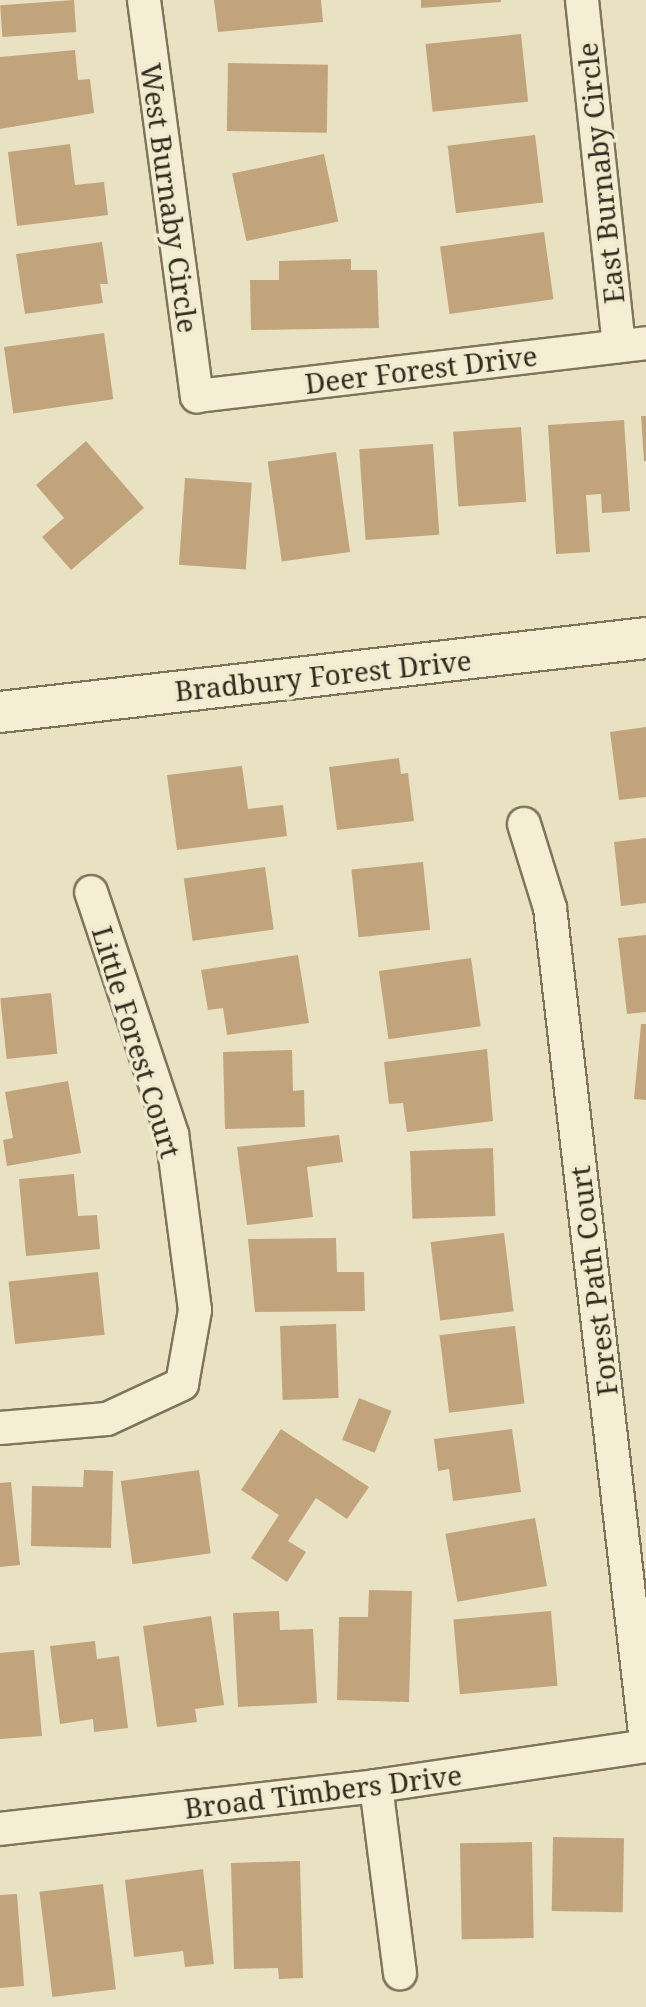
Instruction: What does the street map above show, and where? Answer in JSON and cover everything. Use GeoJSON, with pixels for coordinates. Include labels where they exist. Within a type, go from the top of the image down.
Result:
{"type":"FeatureCollection","features":[{"type":"Feature","properties":{"kind":"street","name":"West Burnaby Circle"},"geometry":{"type":"LineString","coordinates":[[144,0],[197,396]]}},
{"type":"Feature","properties":{"kind":"street","name":"East Burnaby Circle"},"geometry":{"type":"LineString","coordinates":[[582,0],[632,344]]}},
{"type":"Feature","properties":{"kind":"street","name":"Deer Forest Drive"},"geometry":{"type":"LineString","coordinates":[[197,396],[632,344]]}},
{"type":"Feature","properties":{"kind":"street","name":"Bradbury Forest Drive"},"geometry":{"type":"LineString","coordinates":[[0,712],[646,638]]}},
{"type":"Feature","properties":{"kind":"street","name":"Forest Path Court"},"geometry":{"type":"LineString","coordinates":[[524,824],[550,908],[646,1744]]}},
{"type":"Feature","properties":{"kind":"street","name":"Little Forest Court"},"geometry":{"type":"LineString","coordinates":[[0,1428],[107,1419],[182,1384],[195,1310],[172,1134],[91,892]]}},
{"type":"Feature","properties":{"kind":"street","name":"Broad Timbers Drive"},"geometry":{"type":"LineString","coordinates":[[0,1829],[376,1786],[646,1744]]}},
{"type":"Feature","properties":{"kind":"street"},"geometry":{"type":"LineString","coordinates":[[376,1786],[400,1973]]}},
{"type":"Feature","properties":{"kind":"building"},"geometry":{"type":"Polygon","coordinates":[[[74,0],[76,32],[2,37],[0,5],[74,0]]]}},
{"type":"Feature","properties":{"kind":"building"},"geometry":{"type":"Polygon","coordinates":[[[214,0],[321,0],[323,22],[218,32],[214,0]]]}},
{"type":"Feature","properties":{"kind":"building"},"geometry":{"type":"Polygon","coordinates":[[[421,0],[501,0],[501,2],[421,8],[421,0]]]}},
{"type":"Feature","properties":{"kind":"building"},"geometry":{"type":"Polygon","coordinates":[[[521,34],[528,102],[433,112],[426,44],[521,34]]]}},
{"type":"Feature","properties":{"kind":"building"},"geometry":{"type":"Polygon","coordinates":[[[75,50],[78,80],[90,79],[94,113],[0,129],[0,57],[75,50]]]}},
{"type":"Feature","properties":{"kind":"building"},"geometry":{"type":"Polygon","coordinates":[[[228,63],[328,65],[327,133],[227,131],[228,63]]]}},
{"type":"Feature","properties":{"kind":"building"},"geometry":{"type":"Polygon","coordinates":[[[535,135],[543,202],[456,213],[448,146],[535,135]]]}},
{"type":"Feature","properties":{"kind":"building"},"geometry":{"type":"Polygon","coordinates":[[[70,144],[75,185],[104,182],[108,215],[17,226],[8,152],[70,144]]]}},
{"type":"Feature","properties":{"kind":"building"},"geometry":{"type":"Polygon","coordinates":[[[324,154],[338,221],[246,241],[232,174],[324,154]]]}},
{"type":"Feature","properties":{"kind":"building"},"geometry":{"type":"Polygon","coordinates":[[[544,232],[553,299],[449,314],[440,247],[544,232]]]}},
{"type":"Feature","properties":{"kind":"building"},"geometry":{"type":"Polygon","coordinates":[[[102,242],[108,284],[100,284],[103,303],[25,314],[16,254],[102,242]]]}},
{"type":"Feature","properties":{"kind":"building"},"geometry":{"type":"Polygon","coordinates":[[[351,259],[351,270],[377,270],[379,328],[251,330],[250,280],[279,280],[279,261],[351,259]]]}},
{"type":"Feature","properties":{"kind":"building"},"geometry":{"type":"Polygon","coordinates":[[[104,333],[113,399],[13,413],[4,347],[104,333]]]}},
{"type":"Feature","properties":{"kind":"building"},"geometry":{"type":"Polygon","coordinates":[[[641,416],[646,416],[646,461],[644,461],[641,416]]]}},
{"type":"Feature","properties":{"kind":"building"},"geometry":{"type":"Polygon","coordinates":[[[624,420],[630,511],[602,513],[601,494],[586,495],[590,552],[556,554],[548,425],[624,420]]]}},
{"type":"Feature","properties":{"kind":"building"},"geometry":{"type":"Polygon","coordinates":[[[521,427],[526,502],[458,507],[453,432],[521,427]]]}},
{"type":"Feature","properties":{"kind":"building"},"geometry":{"type":"Polygon","coordinates":[[[86,441],[144,508],[71,570],[42,537],[64,518],[36,485],[86,441]]]}},
{"type":"Feature","properties":{"kind":"building"},"geometry":{"type":"Polygon","coordinates":[[[433,444],[439,535],[366,540],[359,449],[433,444]]]}},
{"type":"Feature","properties":{"kind":"building"},"geometry":{"type":"Polygon","coordinates":[[[336,452],[350,552],[282,562],[268,462],[336,452]]]}},
{"type":"Feature","properties":{"kind":"building"},"geometry":{"type":"Polygon","coordinates":[[[185,478],[252,483],[246,569],[179,565],[185,478]]]}},
{"type":"Feature","properties":{"kind":"building"},"geometry":{"type":"Polygon","coordinates":[[[646,727],[646,797],[619,800],[610,732],[646,727]]]}},
{"type":"Feature","properties":{"kind":"building"},"geometry":{"type":"Polygon","coordinates":[[[399,758],[401,774],[408,773],[414,821],[337,830],[329,767],[399,758]]]}},
{"type":"Feature","properties":{"kind":"building"},"geometry":{"type":"Polygon","coordinates":[[[242,766],[248,809],[283,805],[287,836],[177,850],[167,775],[242,766]]]}},
{"type":"Feature","properties":{"kind":"building"},"geometry":{"type":"Polygon","coordinates":[[[646,838],[646,903],[621,906],[614,842],[646,838]]]}},
{"type":"Feature","properties":{"kind":"building"},"geometry":{"type":"Polygon","coordinates":[[[423,862],[430,930],[359,937],[351,870],[423,862]]]}},
{"type":"Feature","properties":{"kind":"building"},"geometry":{"type":"Polygon","coordinates":[[[265,867],[274,929],[193,941],[184,878],[265,867]]]}},
{"type":"Feature","properties":{"kind":"building"},"geometry":{"type":"Polygon","coordinates":[[[646,935],[646,1012],[627,1014],[618,938],[646,935]]]}},
{"type":"Feature","properties":{"kind":"building"},"geometry":{"type":"Polygon","coordinates":[[[298,955],[309,1023],[227,1035],[223,1008],[208,1010],[201,970],[298,955]]]}},
{"type":"Feature","properties":{"kind":"building"},"geometry":{"type":"Polygon","coordinates":[[[471,958],[481,1026],[389,1039],[379,971],[471,958]]]}},
{"type":"Feature","properties":{"kind":"building"},"geometry":{"type":"Polygon","coordinates":[[[51,993],[57,1054],[7,1059],[0,998],[51,993]]]}},
{"type":"Feature","properties":{"kind":"building"},"geometry":{"type":"Polygon","coordinates":[[[641,1024],[646,1024],[646,1100],[634,1099],[641,1024]]]}},
{"type":"Feature","properties":{"kind":"building"},"geometry":{"type":"Polygon","coordinates":[[[487,1049],[493,1121],[407,1132],[403,1103],[389,1104],[384,1062],[487,1049]]]}},
{"type":"Feature","properties":{"kind":"building"},"geometry":{"type":"Polygon","coordinates":[[[292,1050],[293,1091],[304,1090],[305,1127],[225,1129],[223,1052],[292,1050]]]}},
{"type":"Feature","properties":{"kind":"building"},"geometry":{"type":"Polygon","coordinates":[[[68,1081],[81,1153],[7,1166],[3,1140],[13,1138],[5,1092],[68,1081]]]}},
{"type":"Feature","properties":{"kind":"building"},"geometry":{"type":"Polygon","coordinates":[[[339,1135],[343,1162],[307,1167],[313,1217],[247,1225],[237,1147],[339,1135]]]}},
{"type":"Feature","properties":{"kind":"building"},"geometry":{"type":"Polygon","coordinates":[[[493,1148],[495,1216],[412,1219],[410,1151],[493,1148]]]}},
{"type":"Feature","properties":{"kind":"building"},"geometry":{"type":"Polygon","coordinates":[[[74,1174],[78,1216],[97,1215],[100,1249],[26,1256],[19,1179],[74,1174]]]}},
{"type":"Feature","properties":{"kind":"building"},"geometry":{"type":"Polygon","coordinates":[[[504,1233],[514,1311],[440,1320],[431,1242],[504,1233]]]}},
{"type":"Feature","properties":{"kind":"building"},"geometry":{"type":"Polygon","coordinates":[[[336,1238],[337,1272],[364,1272],[365,1311],[255,1312],[248,1239],[336,1238]]]}},
{"type":"Feature","properties":{"kind":"building"},"geometry":{"type":"Polygon","coordinates":[[[98,1272],[105,1335],[15,1344],[8,1281],[98,1272]]]}},
{"type":"Feature","properties":{"kind":"building"},"geometry":{"type":"Polygon","coordinates":[[[336,1324],[339,1398],[283,1400],[280,1326],[336,1324]]]}},
{"type":"Feature","properties":{"kind":"building"},"geometry":{"type":"Polygon","coordinates":[[[515,1326],[525,1403],[449,1413],[440,1335],[515,1326]]]}},
{"type":"Feature","properties":{"kind":"building"},"geometry":{"type":"Polygon","coordinates":[[[359,1398],[391,1411],[375,1453],[342,1440],[359,1398]]]}},
{"type":"Feature","properties":{"kind":"building"},"geometry":{"type":"Polygon","coordinates":[[[281,1429],[369,1487],[347,1519],[316,1498],[288,1541],[306,1552],[287,1582],[251,1558],[279,1515],[241,1490],[281,1429]]]}},
{"type":"Feature","properties":{"kind":"building"},"geometry":{"type":"Polygon","coordinates":[[[512,1429],[521,1492],[453,1501],[449,1469],[438,1471],[434,1439],[512,1429]]]}},
{"type":"Feature","properties":{"kind":"building"},"geometry":{"type":"Polygon","coordinates":[[[84,1470],[113,1471],[111,1548],[31,1546],[32,1486],[83,1487],[84,1470]]]}},
{"type":"Feature","properties":{"kind":"building"},"geometry":{"type":"Polygon","coordinates":[[[199,1470],[211,1553],[132,1564],[121,1481],[199,1470]]]}},
{"type":"Feature","properties":{"kind":"building"},"geometry":{"type":"Polygon","coordinates":[[[11,1482],[20,1565],[0,1567],[0,1483],[11,1482]]]}},
{"type":"Feature","properties":{"kind":"building"},"geometry":{"type":"Polygon","coordinates":[[[535,1518],[547,1586],[457,1602],[445,1534],[535,1518]]]}},
{"type":"Feature","properties":{"kind":"building"},"geometry":{"type":"Polygon","coordinates":[[[369,1590],[412,1591],[409,1702],[337,1700],[339,1617],[368,1617],[369,1590]]]}},
{"type":"Feature","properties":{"kind":"building"},"geometry":{"type":"Polygon","coordinates":[[[279,1611],[280,1630],[313,1629],[317,1703],[238,1707],[233,1613],[279,1611]]]}},
{"type":"Feature","properties":{"kind":"building"},"geometry":{"type":"Polygon","coordinates":[[[551,1611],[558,1686],[460,1694],[453,1620],[551,1611]]]}},
{"type":"Feature","properties":{"kind":"building"},"geometry":{"type":"Polygon","coordinates":[[[211,1616],[224,1705],[195,1709],[197,1722],[157,1727],[143,1626],[211,1616]]]}},
{"type":"Feature","properties":{"kind":"building"},"geometry":{"type":"Polygon","coordinates":[[[95,1641],[97,1659],[119,1656],[128,1728],[94,1732],[93,1719],[60,1724],[50,1646],[95,1641]]]}},
{"type":"Feature","properties":{"kind":"building"},"geometry":{"type":"Polygon","coordinates":[[[34,1650],[42,1736],[0,1739],[0,1653],[34,1650]]]}},
{"type":"Feature","properties":{"kind":"building"},"geometry":{"type":"Polygon","coordinates":[[[553,1837],[624,1838],[623,1912],[552,1911],[553,1837]]]}},
{"type":"Feature","properties":{"kind":"building"},"geometry":{"type":"Polygon","coordinates":[[[532,1842],[534,1938],[462,1939],[460,1843],[532,1842]]]}},
{"type":"Feature","properties":{"kind":"building"},"geometry":{"type":"Polygon","coordinates":[[[300,1861],[303,1978],[279,1979],[278,1968],[234,1969],[231,1863],[300,1861]]]}},
{"type":"Feature","properties":{"kind":"building"},"geometry":{"type":"Polygon","coordinates":[[[203,1869],[214,1964],[185,1967],[183,1951],[134,1957],[125,1880],[203,1869]]]}},
{"type":"Feature","properties":{"kind":"building"},"geometry":{"type":"Polygon","coordinates":[[[103,1884],[116,1989],[52,1997],[39,1892],[103,1884]]]}},
{"type":"Feature","properties":{"kind":"building"},"geometry":{"type":"Polygon","coordinates":[[[17,1894],[24,1986],[0,1988],[0,1895],[17,1894]]]}}]}
